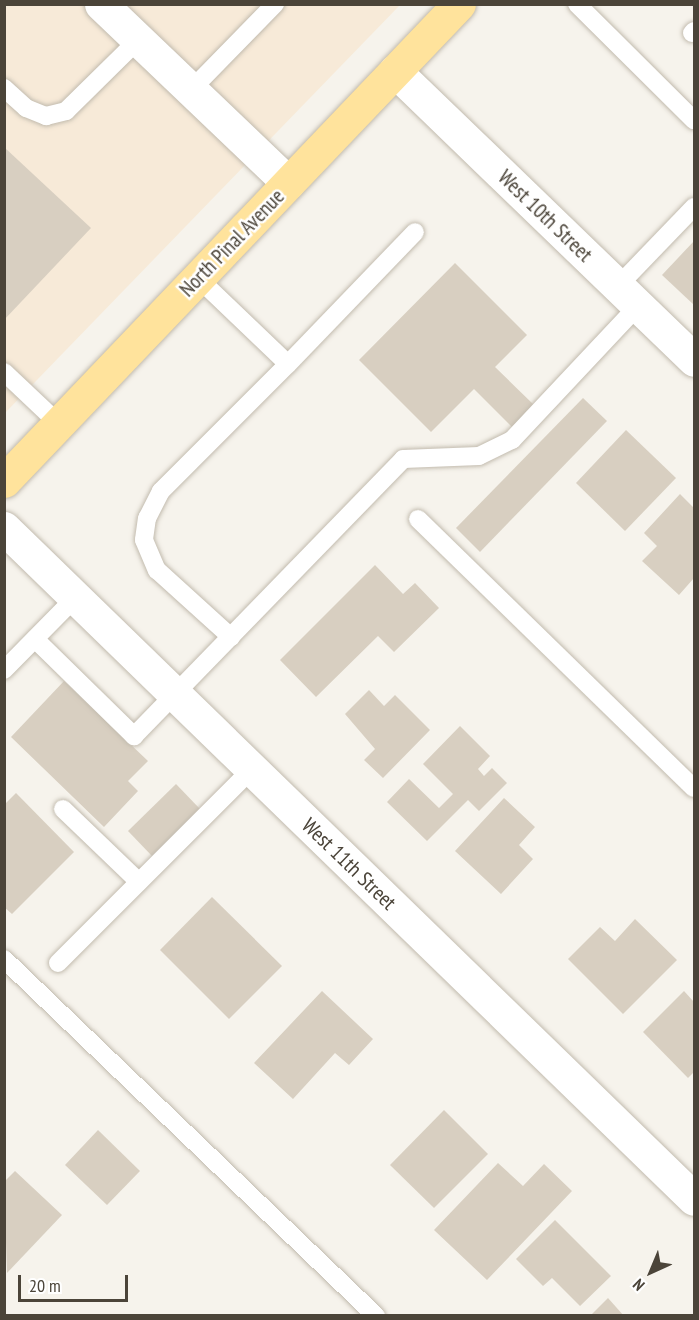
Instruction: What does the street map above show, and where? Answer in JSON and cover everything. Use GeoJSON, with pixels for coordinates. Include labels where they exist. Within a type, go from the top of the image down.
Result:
{"type":"FeatureCollection","features":[{"type":"Feature","properties":{"kind":"main road","name":"North Pinal Avenue"},"geometry":{"type":"LineString","coordinates":[[4,481],[459,4]]}},
{"type":"Feature","properties":{"kind":"street"},"geometry":{"type":"LineString","coordinates":[[101,4],[288,183]]}},
{"type":"Feature","properties":{"kind":"street","name":"West 10th Street"},"geometry":{"type":"LineString","coordinates":[[395,71],[694,360]]}},
{"type":"Feature","properties":{"kind":"street","name":"West 11th Street"},"geometry":{"type":"LineString","coordinates":[[4,528],[694,1199]]}},
{"type":"Feature","properties":{"kind":"lane"},"geometry":{"type":"LineString","coordinates":[[190,91],[275,4]]}},
{"type":"Feature","properties":{"kind":"lane"},"geometry":{"type":"LineString","coordinates":[[577,4],[694,120]]}},
{"type":"Feature","properties":{"kind":"lane"},"geometry":{"type":"LineString","coordinates":[[4,88],[26,108],[46,116],[66,111],[138,40]]}},
{"type":"Feature","properties":{"kind":"lane"},"geometry":{"type":"LineString","coordinates":[[35,639],[134,736],[403,459],[479,456],[512,440],[628,296],[694,207]]}},
{"type":"Feature","properties":{"kind":"lane"},"geometry":{"type":"LineString","coordinates":[[231,637],[158,570],[144,540],[147,518],[161,491],[415,232]]}},
{"type":"Feature","properties":{"kind":"lane"},"geometry":{"type":"LineString","coordinates":[[198,278],[288,364]]}},
{"type":"Feature","properties":{"kind":"lane"},"geometry":{"type":"LineString","coordinates":[[4,372],[59,424]]}},
{"type":"Feature","properties":{"kind":"lane"},"geometry":{"type":"LineString","coordinates":[[418,519],[694,788]]}},
{"type":"Feature","properties":{"kind":"lane"},"geometry":{"type":"LineString","coordinates":[[4,670],[76,597]]}},
{"type":"Feature","properties":{"kind":"lane"},"geometry":{"type":"LineString","coordinates":[[58,963],[252,769]]}},
{"type":"Feature","properties":{"kind":"lane"},"geometry":{"type":"LineString","coordinates":[[63,809],[139,882]]}},
{"type":"Feature","properties":{"kind":"lane"},"geometry":{"type":"LineString","coordinates":[[4,958],[376,1316]]}},
{"type":"Feature","properties":{"kind":"shaded area"},"geometry":{"type":"Polygon","coordinates":[[[5,5],[400,5],[5,413],[5,5]]]}},
{"type":"Feature","properties":{"kind":"building"},"geometry":{"type":"Polygon","coordinates":[[[4,147],[91,228],[4,320],[4,147]]]}},
{"type":"Feature","properties":{"kind":"building"},"geometry":{"type":"Polygon","coordinates":[[[694,241],[694,305],[662,275],[694,241]]]}},
{"type":"Feature","properties":{"kind":"building"},"geometry":{"type":"Polygon","coordinates":[[[455,263],[527,335],[495,367],[534,405],[512,427],[474,389],[431,432],[359,360],[455,263]]]}},
{"type":"Feature","properties":{"kind":"building"},"geometry":{"type":"Polygon","coordinates":[[[583,398],[607,421],[480,552],[456,528],[583,398]]]}},
{"type":"Feature","properties":{"kind":"building"},"geometry":{"type":"Polygon","coordinates":[[[626,430],[676,478],[625,531],[576,483],[626,430]]]}},
{"type":"Feature","properties":{"kind":"building"},"geometry":{"type":"Polygon","coordinates":[[[680,494],[694,508],[694,578],[679,595],[642,561],[657,546],[644,533],[680,494]]]}},
{"type":"Feature","properties":{"kind":"building"},"geometry":{"type":"Polygon","coordinates":[[[375,565],[403,594],[415,583],[439,608],[394,652],[378,636],[316,697],[280,660],[375,565]]]}},
{"type":"Feature","properties":{"kind":"building"},"geometry":{"type":"Polygon","coordinates":[[[64,681],[148,761],[128,781],[138,791],[104,827],[11,737],[64,681]]]}},
{"type":"Feature","properties":{"kind":"building"},"geometry":{"type":"Polygon","coordinates":[[[369,690],[384,706],[395,695],[430,730],[383,778],[364,760],[375,749],[345,714],[369,690]]]}},
{"type":"Feature","properties":{"kind":"building"},"geometry":{"type":"Polygon","coordinates":[[[460,726],[490,756],[478,769],[484,776],[492,768],[507,783],[479,811],[468,800],[427,841],[387,802],[409,779],[439,808],[453,794],[423,764],[460,726]]]}},
{"type":"Feature","properties":{"kind":"building"},"geometry":{"type":"Polygon","coordinates":[[[176,784],[200,809],[152,856],[128,831],[176,784]]]}},
{"type":"Feature","properties":{"kind":"building"},"geometry":{"type":"Polygon","coordinates":[[[16,793],[74,852],[12,914],[4,907],[4,805],[16,793]]]}},
{"type":"Feature","properties":{"kind":"building"},"geometry":{"type":"Polygon","coordinates":[[[504,798],[535,827],[519,845],[533,859],[501,894],[455,851],[504,798]]]}},
{"type":"Feature","properties":{"kind":"building"},"geometry":{"type":"Polygon","coordinates":[[[212,897],[282,966],[229,1019],[160,950],[212,897]]]}},
{"type":"Feature","properties":{"kind":"building"},"geometry":{"type":"Polygon","coordinates":[[[635,919],[677,960],[623,1014],[568,959],[600,927],[615,941],[635,919]]]}},
{"type":"Feature","properties":{"kind":"building"},"geometry":{"type":"Polygon","coordinates":[[[322,991],[373,1039],[349,1065],[335,1053],[293,1099],[254,1063],[322,991]]]}},
{"type":"Feature","properties":{"kind":"building"},"geometry":{"type":"Polygon","coordinates":[[[684,991],[694,1002],[694,1072],[688,1078],[643,1032],[684,991]]]}},
{"type":"Feature","properties":{"kind":"building"},"geometry":{"type":"Polygon","coordinates":[[[444,1110],[488,1154],[434,1208],[390,1165],[444,1110]]]}},
{"type":"Feature","properties":{"kind":"building"},"geometry":{"type":"Polygon","coordinates":[[[98,1130],[140,1171],[107,1205],[65,1165],[98,1130]]]}},
{"type":"Feature","properties":{"kind":"building"},"geometry":{"type":"Polygon","coordinates":[[[498,1163],[523,1186],[544,1164],[572,1191],[487,1280],[434,1230],[498,1163]]]}},
{"type":"Feature","properties":{"kind":"building"},"geometry":{"type":"Polygon","coordinates":[[[15,1171],[62,1215],[7,1273],[4,1182],[15,1171]]]}},
{"type":"Feature","properties":{"kind":"building"},"geometry":{"type":"Polygon","coordinates":[[[555,1220],[611,1276],[580,1306],[552,1278],[543,1286],[516,1259],[555,1220]]]}},
{"type":"Feature","properties":{"kind":"building"},"geometry":{"type":"Polygon","coordinates":[[[608,1298],[624,1316],[590,1316],[608,1298]]]}}]}
